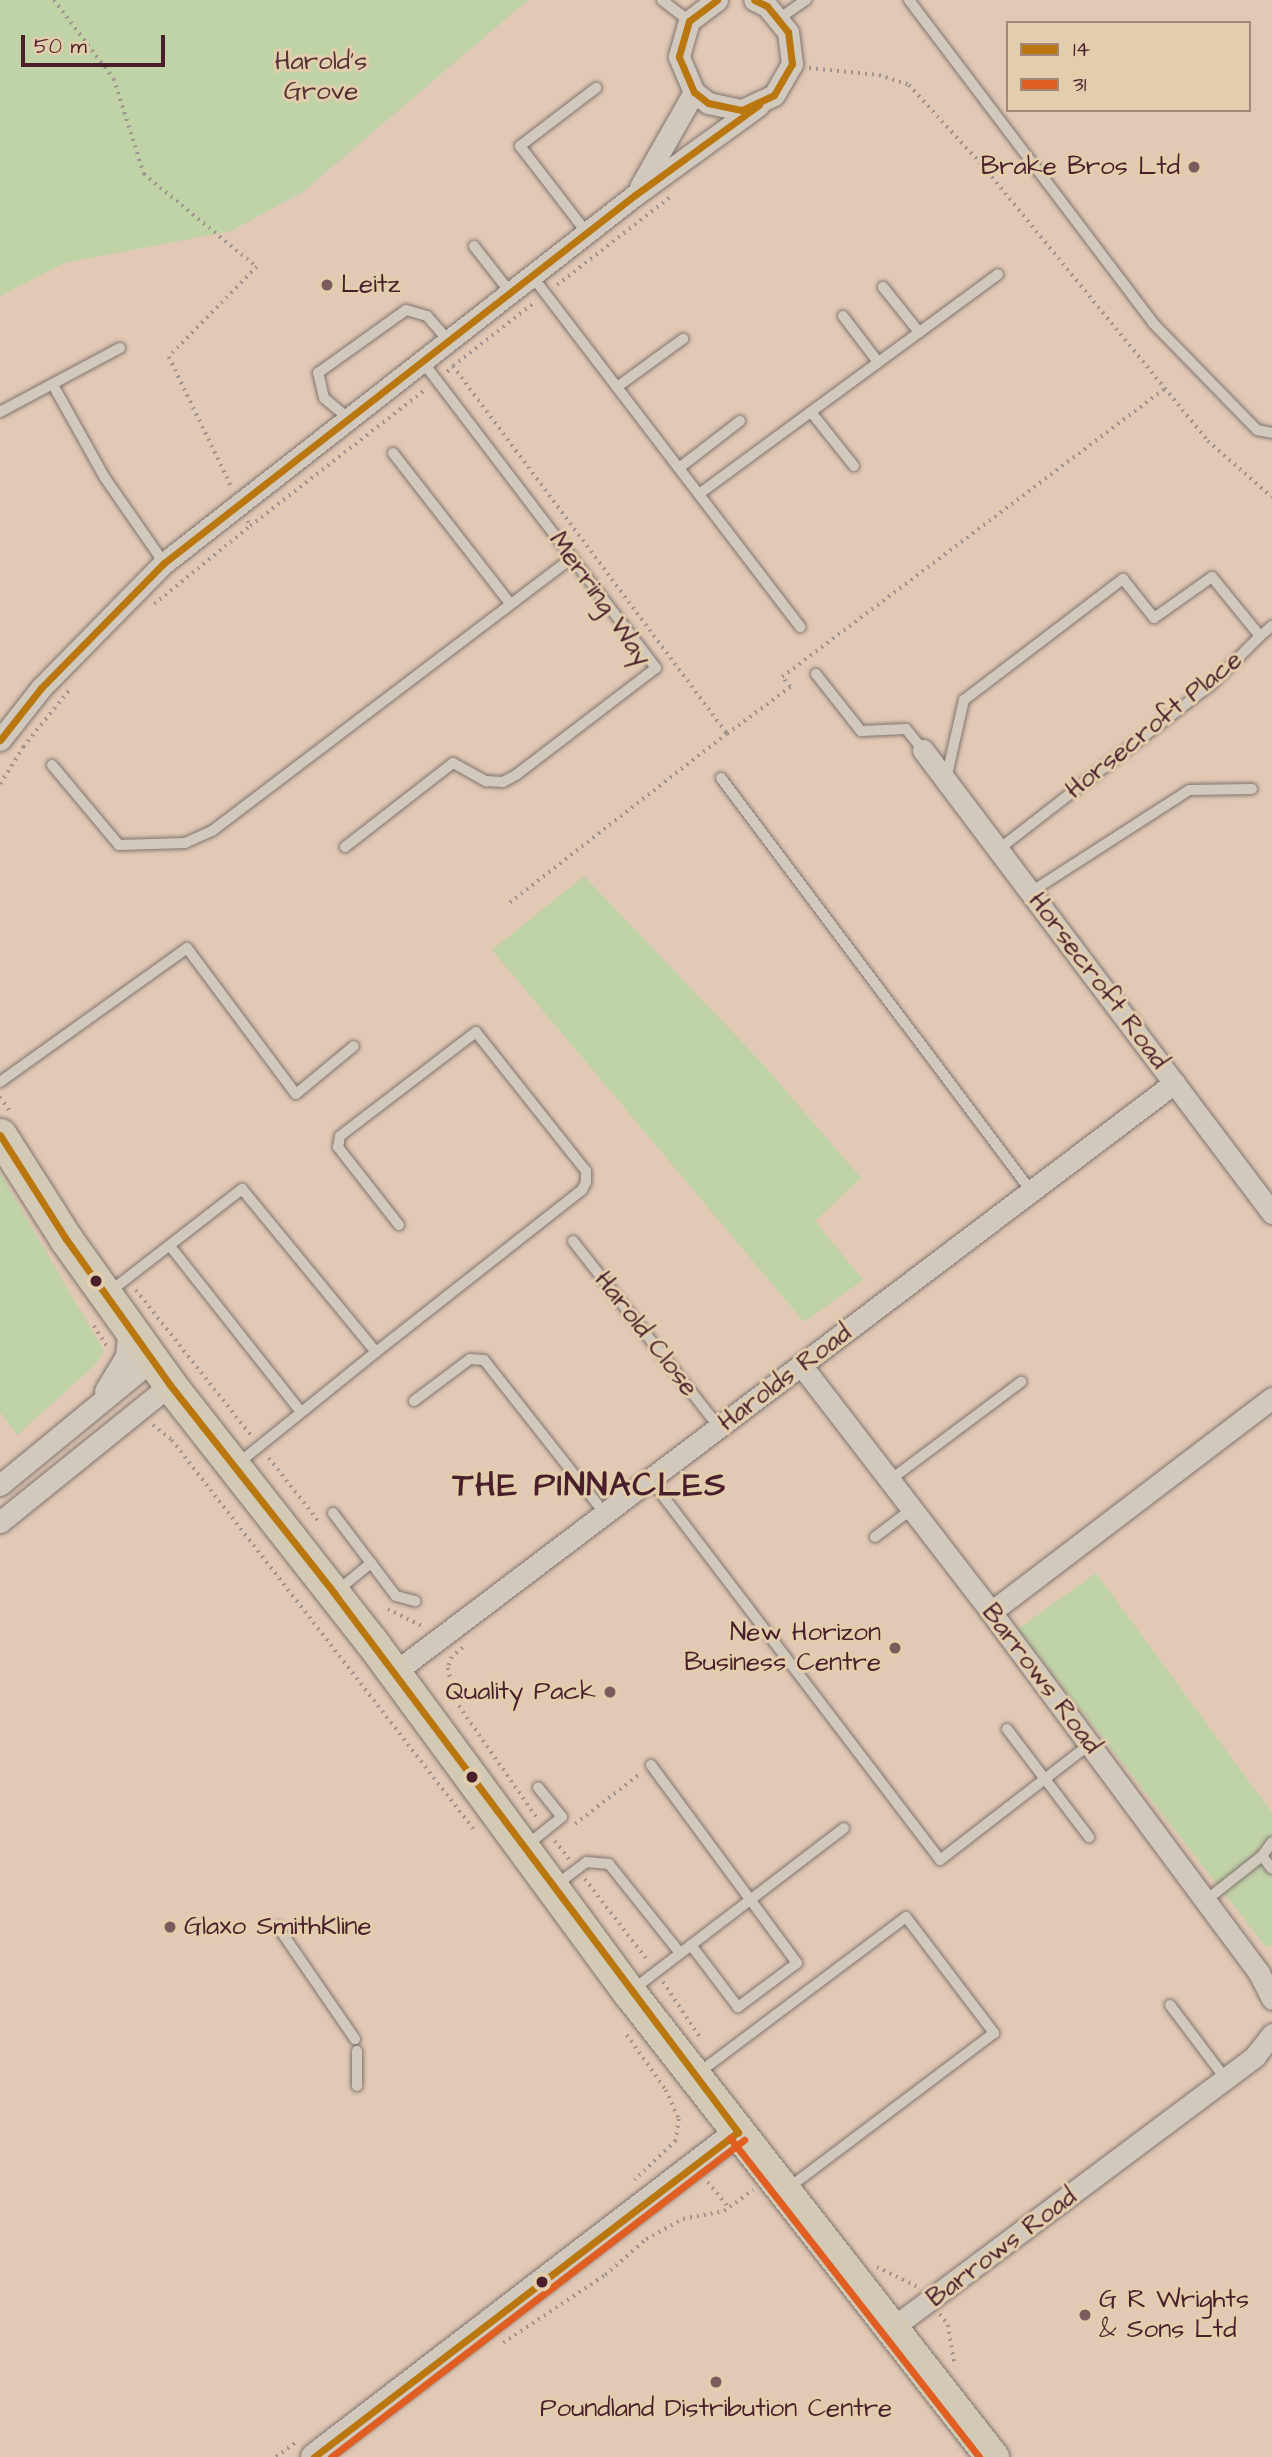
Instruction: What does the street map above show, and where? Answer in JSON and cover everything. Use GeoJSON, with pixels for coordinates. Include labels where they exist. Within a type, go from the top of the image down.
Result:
{"type":"FeatureCollection","features":[{"type":"Feature","properties":{"kind":"main road"},"geometry":{"type":"LineString","coordinates":[[8,1128],[115,1287],[129,1327],[161,1373],[395,1672],[542,1839],[629,1992],[705,2067],[769,2189],[892,2328],[992,2457]]}},
{"type":"Feature","properties":{"kind":"street"},"geometry":{"type":"LineString","coordinates":[[717,0],[689,21],[679,57],[694,92],[724,109],[758,105]]}},
{"type":"Feature","properties":{"kind":"street"},"geometry":{"type":"LineString","coordinates":[[0,740],[41,688],[164,563],[635,195],[801,70],[788,32],[780,18],[754,0]]}},
{"type":"Feature","properties":{"kind":"street"},"geometry":{"type":"LineString","coordinates":[[635,195],[694,92]]}},
{"type":"Feature","properties":{"kind":"street","name":"Horsecroft Road"},"geometry":{"type":"LineString","coordinates":[[923,750],[1272,1213]]}},
{"type":"Feature","properties":{"kind":"street","name":"Harolds Road"},"geometry":{"type":"LineString","coordinates":[[395,1672],[1174,1083]]}},
{"type":"Feature","properties":{"kind":"street"},"geometry":{"type":"LineString","coordinates":[[86,1415],[126,1356],[129,1327]]}},
{"type":"Feature","properties":{"kind":"street","name":"Barrows Road"},"geometry":{"type":"LineString","coordinates":[[801,1365],[991,1612],[1259,1973],[1272,1999]]}},
{"type":"Feature","properties":{"kind":"street"},"geometry":{"type":"LineString","coordinates":[[0,1485],[86,1415],[161,1373]]}},
{"type":"Feature","properties":{"kind":"street"},"geometry":{"type":"LineString","coordinates":[[0,1522],[161,1373]]}},
{"type":"Feature","properties":{"kind":"street"},"geometry":{"type":"LineString","coordinates":[[991,1612],[1271,1401]]}},
{"type":"Feature","properties":{"kind":"street","name":"Barrows Road"},"geometry":{"type":"LineString","coordinates":[[892,2328],[1255,2056],[1272,2034]]}},
{"type":"Feature","properties":{"kind":"street"},"geometry":{"type":"LineString","coordinates":[[306,2449],[738,2132]]}},
{"type":"Feature","properties":{"kind":"lane"},"geometry":{"type":"LineString","coordinates":[[662,0],[689,21]]}},
{"type":"Feature","properties":{"kind":"lane"},"geometry":{"type":"LineString","coordinates":[[780,18],[806,0]]}},
{"type":"Feature","properties":{"kind":"lane"},"geometry":{"type":"LineString","coordinates":[[909,0],[1153,323],[1257,430],[1272,433]]}},
{"type":"Feature","properties":{"kind":"lane"},"geometry":{"type":"LineString","coordinates":[[587,233],[520,146],[596,88]]}},
{"type":"Feature","properties":{"kind":"lane"},"geometry":{"type":"LineString","coordinates":[[474,246],[510,292]]}},
{"type":"Feature","properties":{"kind":"lane"},"geometry":{"type":"LineString","coordinates":[[699,494],[998,274]]}},
{"type":"Feature","properties":{"kind":"lane"},"geometry":{"type":"LineString","coordinates":[[532,275],[800,627]]}},
{"type":"Feature","properties":{"kind":"lane"},"geometry":{"type":"LineString","coordinates":[[883,287],[919,332]]}},
{"type":"Feature","properties":{"kind":"lane"},"geometry":{"type":"LineString","coordinates":[[348,418],[324,398],[318,373],[407,310],[427,316],[448,340]]}},
{"type":"Feature","properties":{"kind":"lane"},"geometry":{"type":"LineString","coordinates":[[843,316],[878,362]]}},
{"type":"Feature","properties":{"kind":"lane"},"geometry":{"type":"LineString","coordinates":[[617,387],[683,339]]}},
{"type":"Feature","properties":{"kind":"lane"},"geometry":{"type":"LineString","coordinates":[[0,412],[120,348]]}},
{"type":"Feature","properties":{"kind":"lane","name":"Merring Way"},"geometry":{"type":"LineString","coordinates":[[345,847],[453,763],[486,781],[503,782],[516,775],[656,668],[422,361]]}},
{"type":"Feature","properties":{"kind":"lane"},"geometry":{"type":"LineString","coordinates":[[53,385],[105,478],[164,563]]}},
{"type":"Feature","properties":{"kind":"lane"},"geometry":{"type":"LineString","coordinates":[[811,412],[854,466]]}},
{"type":"Feature","properties":{"kind":"lane"},"geometry":{"type":"LineString","coordinates":[[679,468],[740,421]]}},
{"type":"Feature","properties":{"kind":"lane"},"geometry":{"type":"LineString","coordinates":[[393,453],[509,602]]}},
{"type":"Feature","properties":{"kind":"lane"},"geometry":{"type":"LineString","coordinates":[[52,765],[119,845],[185,843],[212,831],[509,602],[572,558]]}},
{"type":"Feature","properties":{"kind":"lane","name":"Horsecroft Place"},"geometry":{"type":"LineString","coordinates":[[946,780],[964,700],[1123,579],[1154,618],[1212,577],[1260,636],[1213,683],[999,849]]}},
{"type":"Feature","properties":{"kind":"lane"},"geometry":{"type":"LineString","coordinates":[[1260,636],[1272,626]]}},
{"type":"Feature","properties":{"kind":"lane"},"geometry":{"type":"LineString","coordinates":[[816,674],[861,731],[906,729],[923,750]]}},
{"type":"Feature","properties":{"kind":"lane"},"geometry":{"type":"LineString","coordinates":[[721,778],[1031,1191]]}},
{"type":"Feature","properties":{"kind":"lane"},"geometry":{"type":"LineString","coordinates":[[1031,892],[1189,790],[1252,789]]}},
{"type":"Feature","properties":{"kind":"lane"},"geometry":{"type":"LineString","coordinates":[[0,1082],[187,948],[296,1094],[354,1046]]}},
{"type":"Feature","properties":{"kind":"lane"},"geometry":{"type":"LineString","coordinates":[[234,1467],[582,1190],[586,1182],[586,1171],[476,1031],[340,1136],[338,1146],[399,1225]]}},
{"type":"Feature","properties":{"kind":"lane"},"geometry":{"type":"LineString","coordinates":[[115,1287],[242,1189],[247,1191],[376,1352]]}},
{"type":"Feature","properties":{"kind":"lane","name":"Harold Close"},"geometry":{"type":"LineString","coordinates":[[573,1241],[719,1427]]}},
{"type":"Feature","properties":{"kind":"lane"},"geometry":{"type":"LineString","coordinates":[[170,1246],[301,1412]]}},
{"type":"Feature","properties":{"kind":"lane"},"geometry":{"type":"LineString","coordinates":[[414,1401],[470,1359],[484,1360],[605,1514]]}},
{"type":"Feature","properties":{"kind":"lane"},"geometry":{"type":"LineString","coordinates":[[890,1480],[1021,1382]]}},
{"type":"Feature","properties":{"kind":"lane"},"geometry":{"type":"LineString","coordinates":[[650,1479],[940,1860],[1089,1745]]}},
{"type":"Feature","properties":{"kind":"lane"},"geometry":{"type":"LineString","coordinates":[[875,1537],[912,1509]]}},
{"type":"Feature","properties":{"kind":"lane"},"geometry":{"type":"LineString","coordinates":[[333,1513],[396,1596],[415,1601]]}},
{"type":"Feature","properties":{"kind":"lane"},"geometry":{"type":"LineString","coordinates":[[334,1593],[371,1563]]}},
{"type":"Feature","properties":{"kind":"lane"},"geometry":{"type":"LineString","coordinates":[[1007,1729],[1089,1837]]}},
{"type":"Feature","properties":{"kind":"lane"},"geometry":{"type":"LineString","coordinates":[[651,1765],[797,1963],[738,2007],[691,1945]]}},
{"type":"Feature","properties":{"kind":"lane"},"geometry":{"type":"LineString","coordinates":[[538,1787],[562,1817],[542,1839]]}},
{"type":"Feature","properties":{"kind":"lane"},"geometry":{"type":"LineString","coordinates":[[629,1992],[844,1828]]}},
{"type":"Feature","properties":{"kind":"lane"},"geometry":{"type":"LineString","coordinates":[[1205,1901],[1267,1854],[1272,1842]]}},
{"type":"Feature","properties":{"kind":"lane"},"geometry":{"type":"LineString","coordinates":[[1267,1854],[1272,1870]]}},
{"type":"Feature","properties":{"kind":"lane"},"geometry":{"type":"LineString","coordinates":[[565,1878],[586,1862],[609,1864],[680,1953]]}},
{"type":"Feature","properties":{"kind":"lane"},"geometry":{"type":"LineString","coordinates":[[705,2067],[906,1917],[994,2033],[769,2189]]}},
{"type":"Feature","properties":{"kind":"lane"},"geometry":{"type":"LineString","coordinates":[[278,1927],[355,2039]]}},
{"type":"Feature","properties":{"kind":"lane"},"geometry":{"type":"LineString","coordinates":[[1170,2005],[1225,2078]]}},
{"type":"Feature","properties":{"kind":"lane"},"geometry":{"type":"LineString","coordinates":[[357,2051],[357,2085]]}},
{"type":"Feature","properties":{"kind":"path"},"geometry":{"type":"LineString","coordinates":[[54,0],[114,79],[144,174],[257,267]]}},
{"type":"Feature","properties":{"kind":"path"},"geometry":{"type":"LineString","coordinates":[[801,70],[879,75],[909,85],[983,166],[1208,441],[1272,497]]}},
{"type":"Feature","properties":{"kind":"path"},"geometry":{"type":"LineString","coordinates":[[453,366],[678,191]]}},
{"type":"Feature","properties":{"kind":"path"},"geometry":{"type":"LineString","coordinates":[[727,734],[790,687],[782,677],[1165,388]]}},
{"type":"Feature","properties":{"kind":"path"},"geometry":{"type":"LineString","coordinates":[[148,609],[250,526]]}},
{"type":"Feature","properties":{"kind":"path"},"geometry":{"type":"LineString","coordinates":[[0,783],[23,747],[79,680]]}},
{"type":"Feature","properties":{"kind":"path"},"geometry":{"type":"LineString","coordinates":[[0,1097],[8,1128]]}},
{"type":"Feature","properties":{"kind":"path"},"geometry":{"type":"LineString","coordinates":[[115,1287],[139,1292],[326,1530]]}},
{"type":"Feature","properties":{"kind":"path"},"geometry":{"type":"LineString","coordinates":[[152,1423],[181,1451],[476,1832]]}},
{"type":"Feature","properties":{"kind":"path"},"geometry":{"type":"LineString","coordinates":[[382,1602],[389,1611],[423,1628],[439,1615],[463,1648],[452,1657],[448,1668],[455,1700],[565,1878],[656,1972],[705,2067]]}},
{"type":"Feature","properties":{"kind":"path"},"geometry":{"type":"LineString","coordinates":[[542,1839],[651,1765]]}},
{"type":"Feature","properties":{"kind":"path"},"geometry":{"type":"LineString","coordinates":[[622,2027],[666,2090],[679,2119],[676,2141],[629,2186]]}},
{"type":"Feature","properties":{"kind":"path"},"geometry":{"type":"LineString","coordinates":[[708,2182],[729,2208]]}},
{"type":"Feature","properties":{"kind":"path"},"geometry":{"type":"LineString","coordinates":[[493,2350],[605,2275],[646,2239],[683,2220],[729,2208],[769,2189]]}},
{"type":"Feature","properties":{"kind":"path"},"geometry":{"type":"LineString","coordinates":[[276,2457],[306,2449]]}},
{"type":"Feature","properties":{"kind":"shaded area"},"geometry":{"type":"Polygon","coordinates":[[[528,0],[1272,0],[1272,2457],[0,2457],[0,293],[64,263],[231,231],[302,194],[528,0]]]}},
{"type":"Feature","properties":{"kind":"green space","name":"Harold's Grove"},"geometry":{"type":"Polygon","coordinates":[[[0,0],[528,0],[302,192],[231,231],[64,263],[0,296],[0,0]]]}},
{"type":"Feature","properties":{"kind":"green space"},"geometry":{"type":"Polygon","coordinates":[[[584,876],[762,1063],[861,1178],[815,1221],[863,1280],[804,1322],[492,950],[584,876]]]}},
{"type":"Feature","properties":{"kind":"green space"},"geometry":{"type":"Polygon","coordinates":[[[0,1173],[104,1351],[96,1364],[17,1435],[0,1412],[0,1173]]]}},
{"type":"Feature","properties":{"kind":"green space"},"geometry":{"type":"Polygon","coordinates":[[[1096,1573],[1272,1813],[1272,1945],[1266,1947],[1018,1629],[1096,1573]]]}},
{"type":"Feature","properties":{"kind":"transit line","name":"14"},"geometry":{"type":"LineString","coordinates":[[717,0],[689,21],[679,57],[694,92],[708,103],[742,110],[774,95],[792,64],[788,32],[767,6],[754,0]]}},
{"type":"Feature","properties":{"kind":"transit line","name":"14"},"geometry":{"type":"LineString","coordinates":[[0,740],[41,688],[164,563],[635,195],[759,105]]}},
{"type":"Feature","properties":{"kind":"transit line","name":"14"},"geometry":{"type":"LineString","coordinates":[[0,1135],[66,1239],[170,1385],[334,1593],[738,2132]]}},
{"type":"Feature","properties":{"kind":"transit line","name":"14"},"geometry":{"type":"LineString","coordinates":[[314,2457],[738,2132]]}},
{"type":"Feature","properties":{"kind":"transit line","name":"31"},"geometry":{"type":"LineString","coordinates":[[730,2138],[979,2457]]}},
{"type":"Feature","properties":{"kind":"transit line","name":"31"},"geometry":{"type":"LineString","coordinates":[[331,2457],[744,2140]]}},
{"type":"Feature","properties":{"kind":"place","name":"Brake Bros Ltd"},"geometry":{"type":"Point","coordinates":[1194,167]}},
{"type":"Feature","properties":{"kind":"place","name":"Leitz"},"geometry":{"type":"Point","coordinates":[327,285]}},
{"type":"Feature","properties":{"kind":"place","name":"New Horizon Business Centre"},"geometry":{"type":"Point","coordinates":[895,1648]}},
{"type":"Feature","properties":{"kind":"place","name":"Quality Pack"},"geometry":{"type":"Point","coordinates":[610,1692]}},
{"type":"Feature","properties":{"kind":"place","name":"Glaxo SmithKline"},"geometry":{"type":"Point","coordinates":[170,1927]}},
{"type":"Feature","properties":{"kind":"place","name":"G R Wrights & Sons Ltd"},"geometry":{"type":"Point","coordinates":[1085,2315]}},
{"type":"Feature","properties":{"kind":"place","name":"Poundland Distribution Centre"},"geometry":{"type":"Point","coordinates":[716,2382]}},
{"type":"Feature","properties":{"kind":"district","name":"THE PINNACLES"},"geometry":{"type":"Point","coordinates":[590,1486]}}]}
